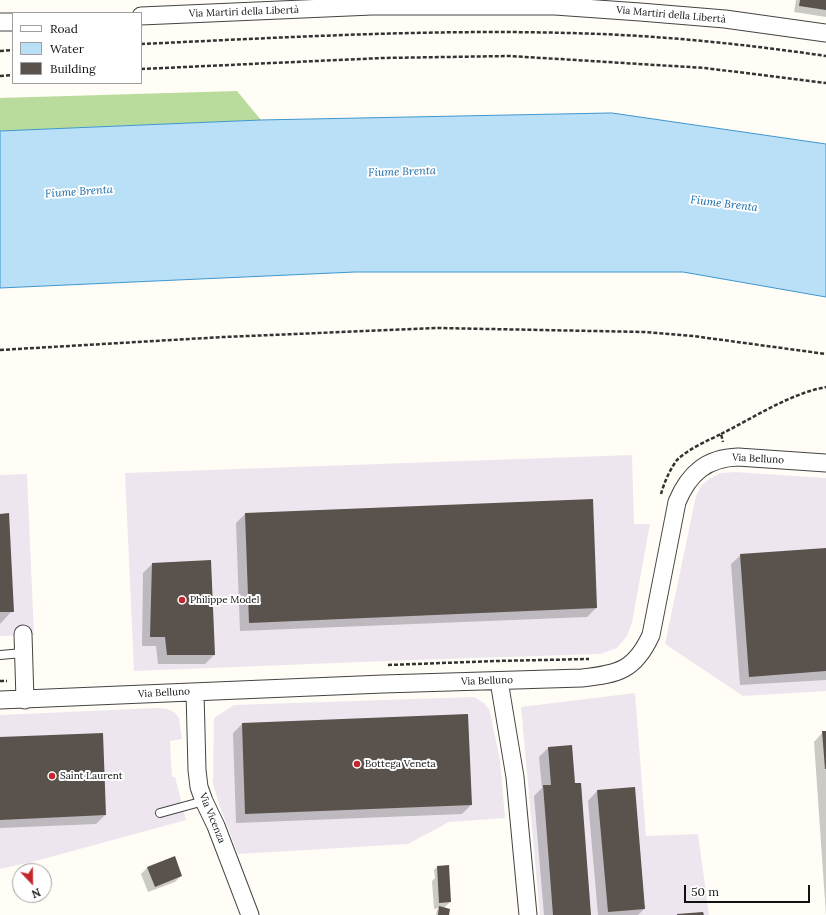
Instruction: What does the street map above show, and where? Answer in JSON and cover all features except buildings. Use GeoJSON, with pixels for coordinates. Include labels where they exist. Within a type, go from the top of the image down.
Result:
{"type":"FeatureCollection","features":[{"type":"Feature","properties":{"kind":"street","name":"Via Martiri della Libertà"},"geometry":{"type":"LineString","coordinates":[[142,16],[371,3],[555,6],[725,19],[826,33]]}},
{"type":"Feature","properties":{"kind":"street"},"geometry":{"type":"LineString","coordinates":[[0,22],[12,22]]}},
{"type":"Feature","properties":{"kind":"street","name":"Via Belluno"},"geometry":{"type":"LineString","coordinates":[[0,700],[605,676],[622,670],[634,662],[645,649],[651,635],[677,502],[682,488],[691,476],[703,468],[725,458],[738,457],[826,463]]}},
{"type":"Feature","properties":{"kind":"street"},"geometry":{"type":"LineString","coordinates":[[23,634],[25,700]]}},
{"type":"Feature","properties":{"kind":"street"},"geometry":{"type":"LineString","coordinates":[[499,681],[515,777],[528,915]]}},
{"type":"Feature","properties":{"kind":"street","name":"Via Vicenza"},"geometry":{"type":"LineString","coordinates":[[195,692],[196,770],[199,787],[204,802],[216,826],[250,915]]}},
{"type":"Feature","properties":{"kind":"lane"},"geometry":{"type":"LineString","coordinates":[[0,655],[24,653]]}},
{"type":"Feature","properties":{"kind":"lane"},"geometry":{"type":"LineString","coordinates":[[160,813],[204,802]]}},
{"type":"Feature","properties":{"kind":"path"},"geometry":{"type":"LineString","coordinates":[[142,44],[371,35],[532,32],[600,34],[696,40],[777,48],[826,56]]}},
{"type":"Feature","properties":{"kind":"path"},"geometry":{"type":"LineString","coordinates":[[0,51],[12,50]]}},
{"type":"Feature","properties":{"kind":"path"},"geometry":{"type":"LineString","coordinates":[[142,69],[382,58],[510,56],[705,68],[826,84]]}},
{"type":"Feature","properties":{"kind":"path"},"geometry":{"type":"LineString","coordinates":[[0,76],[12,75]]}},
{"type":"Feature","properties":{"kind":"path"},"geometry":{"type":"LineString","coordinates":[[0,350],[223,337],[438,328],[645,332],[693,336],[826,354]]}},
{"type":"Feature","properties":{"kind":"path"},"geometry":{"type":"LineString","coordinates":[[660,498],[664,483],[678,460],[694,448],[790,399],[826,387]]}},
{"type":"Feature","properties":{"kind":"path"},"geometry":{"type":"LineString","coordinates":[[720,434],[724,446],[725,458]]}},
{"type":"Feature","properties":{"kind":"path"},"geometry":{"type":"LineString","coordinates":[[386,665],[595,658]]}},
{"type":"Feature","properties":{"kind":"path"},"geometry":{"type":"LineString","coordinates":[[0,681],[25,680]]}},
{"type":"Feature","properties":{"kind":"shaded area"},"geometry":{"type":"Polygon","coordinates":[[[632,455],[634,524],[650,524],[632,622],[627,636],[617,648],[600,654],[134,671],[125,473],[632,455]]]}},
{"type":"Feature","properties":{"kind":"shaded area"},"geometry":{"type":"Polygon","coordinates":[[[735,472],[826,478],[826,691],[743,696],[665,644],[696,496],[701,486],[709,479],[720,473],[735,472]]]}},
{"type":"Feature","properties":{"kind":"shaded area"},"geometry":{"type":"Polygon","coordinates":[[[27,474],[34,635],[0,636],[0,475],[27,474]]]}},
{"type":"Feature","properties":{"kind":"shaded area"},"geometry":{"type":"Polygon","coordinates":[[[635,693],[646,836],[698,834],[709,915],[540,915],[521,707],[635,693]]]}},
{"type":"Feature","properties":{"kind":"shaded area"},"geometry":{"type":"Polygon","coordinates":[[[474,697],[484,703],[489,709],[500,760],[505,818],[449,822],[408,844],[238,854],[213,784],[214,718],[234,705],[474,697]]]}},
{"type":"Feature","properties":{"kind":"shaded area"},"geometry":{"type":"Polygon","coordinates":[[[157,708],[167,709],[174,712],[179,718],[182,739],[170,741],[172,777],[175,777],[186,820],[32,862],[12,863],[12,866],[0,869],[0,715],[157,708]]]}},
{"type":"Feature","properties":{"kind":"green space"},"geometry":{"type":"Polygon","coordinates":[[[237,91],[261,120],[0,131],[0,98],[237,91]]]}},
{"type":"Feature","properties":{"kind":"water","name":"Fiume Brenta"},"geometry":{"type":"Polygon","coordinates":[[[612,113],[826,144],[826,297],[683,272],[355,272],[0,288],[0,131],[261,120],[612,113]]]}},
{"type":"Feature","properties":{"kind":"place","name":"Philippe Model"},"geometry":{"type":"Point","coordinates":[182,600]}},
{"type":"Feature","properties":{"kind":"place","name":"Bottega Veneta"},"geometry":{"type":"Point","coordinates":[357,764]}},
{"type":"Feature","properties":{"kind":"place","name":"Saint Laurent"},"geometry":{"type":"Point","coordinates":[52,776]}}]}
